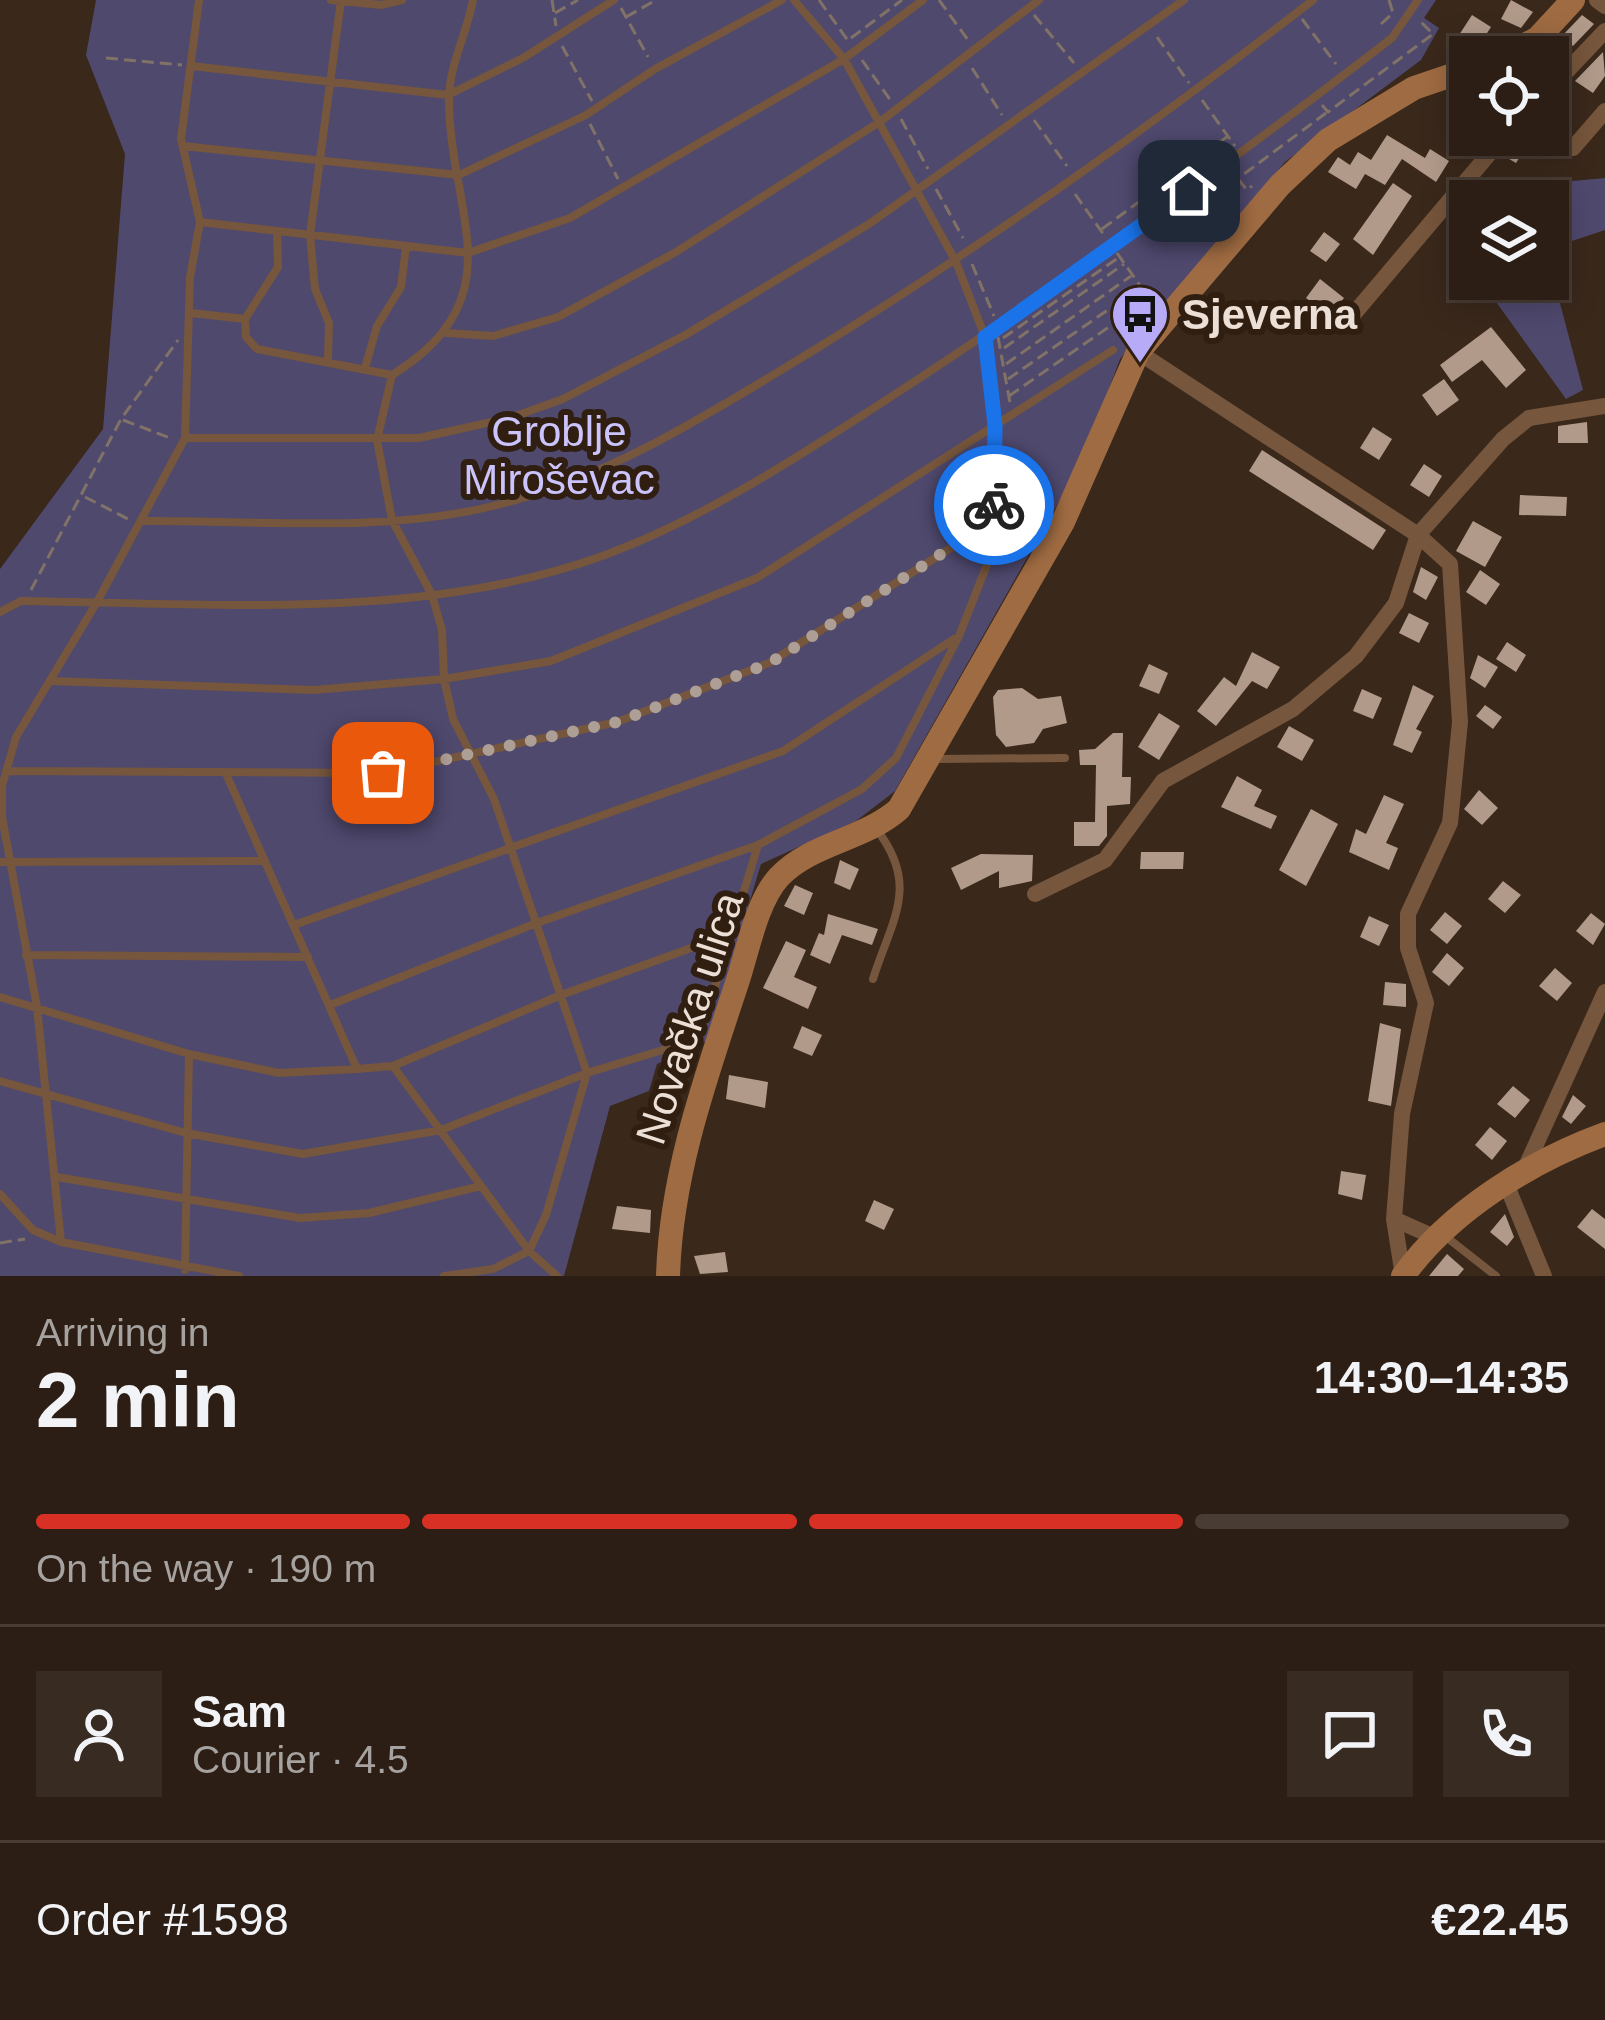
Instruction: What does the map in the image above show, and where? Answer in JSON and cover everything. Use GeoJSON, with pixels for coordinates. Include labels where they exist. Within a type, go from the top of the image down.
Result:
{"type":"FeatureCollection","features":[{"type":"Feature","properties":{"kind":"street"},"geometry":{"type":"LineString","coordinates":[[1540,36],[1573,0]]}},
{"type":"Feature","properties":{"kind":"street"},"geometry":{"type":"LineString","coordinates":[[1597,0],[1605,6]]}},
{"type":"Feature","properties":{"kind":"street"},"geometry":{"type":"LineString","coordinates":[[1569,69],[1605,31]]}},
{"type":"Feature","properties":{"kind":"street","name":"Novačka ulica"},"geometry":{"type":"LineString","coordinates":[[668,1276],[669,1222],[689,1130],[753,933],[776,879],[797,862],[876,829],[898,808],[1063,523],[1126,351],[1328,140],[1414,88],[1449,76]]}},
{"type":"Feature","properties":{"kind":"street"},"geometry":{"type":"LineString","coordinates":[[1573,148],[1605,111]]}},
{"type":"Feature","properties":{"kind":"street"},"geometry":{"type":"LineString","coordinates":[[1352,316],[1487,156]]}},
{"type":"Feature","properties":{"kind":"street"},"geometry":{"type":"LineString","coordinates":[[1126,351],[1418,535],[1441,551],[1454,579],[1460,722],[1450,823],[1408,914],[1408,948],[1426,1003],[1402,1114],[1394,1219],[1403,1276]]}},
{"type":"Feature","properties":{"kind":"street"},"geometry":{"type":"LineString","coordinates":[[1035,894],[1106,860],[1163,781],[1293,709],[1356,656],[1396,603],[1418,535],[1503,439],[1529,418],[1605,406]]}},
{"type":"Feature","properties":{"kind":"street"},"geometry":{"type":"LineString","coordinates":[[1544,1276],[1514,1182],[1605,992]]}},
{"type":"Feature","properties":{"kind":"street"},"geometry":{"type":"LineString","coordinates":[[1403,1276],[1434,1233],[1472,1202],[1605,1134]]}},
{"type":"Feature","properties":{"kind":"street"},"geometry":{"type":"LineString","coordinates":[[1394,1219],[1434,1233]]}},
{"type":"Feature","properties":{"kind":"lane"},"geometry":{"type":"LineString","coordinates":[[61,1242],[37,1007],[4,862],[6,771],[16,736],[97,602],[183,440],[200,222],[183,146],[199,0]]}},
{"type":"Feature","properties":{"kind":"lane"},"geometry":{"type":"LineString","coordinates":[[331,0],[382,5],[402,0]]}},
{"type":"Feature","properties":{"kind":"lane"},"geometry":{"type":"LineString","coordinates":[[444,1276],[493,1269],[530,1251],[546,1215],[586,1073],[509,846],[474,757],[453,719],[444,679],[442,630],[432,595],[392,520],[377,440],[392,375],[447,333],[468,253],[448,95],[472,0]]}},
{"type":"Feature","properties":{"kind":"lane"},"geometry":{"type":"LineString","coordinates":[[190,66],[448,95],[557,38],[615,0]]}},
{"type":"Feature","properties":{"kind":"lane"},"geometry":{"type":"LineString","coordinates":[[183,146],[459,175],[586,115],[655,69],[782,0]]}},
{"type":"Feature","properties":{"kind":"lane"},"geometry":{"type":"LineString","coordinates":[[330,1005],[534,924],[758,845],[862,789],[896,758],[959,636],[991,557],[995,425],[984,340],[956,262],[920,190],[844,59],[794,0]]}},
{"type":"Feature","properties":{"kind":"lane"},"geometry":{"type":"LineString","coordinates":[[200,222],[468,253],[570,218],[844,59],[923,0]]}},
{"type":"Feature","properties":{"kind":"lane"},"geometry":{"type":"LineString","coordinates":[[447,333],[493,336],[557,316],[676,252],[881,121],[1039,0]]}},
{"type":"Feature","properties":{"kind":"lane"},"geometry":{"type":"LineString","coordinates":[[183,440],[377,440],[475,428],[596,384],[920,190],[1184,0]]}},
{"type":"Feature","properties":{"kind":"lane"},"geometry":{"type":"LineString","coordinates":[[141,523],[392,520],[494,506],[604,472],[704,417],[956,262],[1312,0]]}},
{"type":"Feature","properties":{"kind":"lane"},"geometry":{"type":"LineString","coordinates":[[328,361],[329,323],[315,289],[310,235],[341,1]]}},
{"type":"Feature","properties":{"kind":"lane"},"geometry":{"type":"LineString","coordinates":[[0,612],[25,601],[432,595],[605,555],[745,490],[984,340],[1344,76],[1392,38],[1411,5]]}},
{"type":"Feature","properties":{"kind":"lane"},"geometry":{"type":"LineString","coordinates":[[278,231],[278,266],[245,319],[246,337],[257,349],[392,375]]}},
{"type":"Feature","properties":{"kind":"lane"},"geometry":{"type":"LineString","coordinates":[[364,368],[377,326],[401,287],[406,247]]}},
{"type":"Feature","properties":{"kind":"lane"},"geometry":{"type":"LineString","coordinates":[[190,318],[245,319]]}},
{"type":"Feature","properties":{"kind":"lane"},"geometry":{"type":"LineString","coordinates":[[49,681],[314,690],[444,679],[550,661],[757,578],[995,425],[1126,351]]}},
{"type":"Feature","properties":{"kind":"lane"},"geometry":{"type":"LineString","coordinates":[[6,771],[226,776],[383,773],[474,757],[617,722],[770,663],[993,521]]}},
{"type":"Feature","properties":{"kind":"lane"},"geometry":{"type":"LineString","coordinates":[[293,925],[783,752],[959,636]]}},
{"type":"Feature","properties":{"kind":"lane"},"geometry":{"type":"LineString","coordinates":[[929,759],[1065,758]]}},
{"type":"Feature","properties":{"kind":"lane"},"geometry":{"type":"LineString","coordinates":[[226,776],[357,1069]]}},
{"type":"Feature","properties":{"kind":"lane"},"geometry":{"type":"LineString","coordinates":[[873,979],[903,883],[895,854],[876,829]]}},
{"type":"Feature","properties":{"kind":"lane"},"geometry":{"type":"LineString","coordinates":[[0,1081],[186,1133],[303,1154],[441,1130],[586,1073],[699,1039],[758,845]]}},
{"type":"Feature","properties":{"kind":"lane"},"geometry":{"type":"LineString","coordinates":[[4,862],[265,861]]}},
{"type":"Feature","properties":{"kind":"lane"},"geometry":{"type":"LineString","coordinates":[[0,997],[189,1054],[279,1073],[393,1066],[561,995],[731,934]]}},
{"type":"Feature","properties":{"kind":"lane"},"geometry":{"type":"LineString","coordinates":[[26,955],[308,957]]}},
{"type":"Feature","properties":{"kind":"lane"},"geometry":{"type":"LineString","coordinates":[[184,1270],[189,1054]]}},
{"type":"Feature","properties":{"kind":"lane"},"geometry":{"type":"LineString","coordinates":[[393,1066],[530,1251],[557,1276]]}},
{"type":"Feature","properties":{"kind":"lane"},"geometry":{"type":"LineString","coordinates":[[57,1177],[186,1203],[300,1218],[369,1213],[481,1186]]}},
{"type":"Feature","properties":{"kind":"lane"},"geometry":{"type":"LineString","coordinates":[[0,1194],[33,1230],[61,1242],[184,1270],[239,1276]]}},
{"type":"Feature","properties":{"kind":"lane"},"geometry":{"type":"LineString","coordinates":[[1434,1233],[1496,1276]]}},
{"type":"Feature","properties":{"kind":"path"},"geometry":{"type":"LineString","coordinates":[[552,0],[557,38],[596,108]]}},
{"type":"Feature","properties":{"kind":"path"},"geometry":{"type":"LineString","coordinates":[[554,14],[578,0]]}},
{"type":"Feature","properties":{"kind":"path"},"geometry":{"type":"LineString","coordinates":[[615,0],[655,69]]}},
{"type":"Feature","properties":{"kind":"path"},"geometry":{"type":"LineString","coordinates":[[626,17],[656,0]]}},
{"type":"Feature","properties":{"kind":"path"},"geometry":{"type":"LineString","coordinates":[[848,40],[902,0]]}},
{"type":"Feature","properties":{"kind":"path"},"geometry":{"type":"LineString","coordinates":[[939,0],[976,52]]}},
{"type":"Feature","properties":{"kind":"path"},"geometry":{"type":"LineString","coordinates":[[1381,25],[1393,13],[1389,0]]}},
{"type":"Feature","properties":{"kind":"path"},"geometry":{"type":"LineString","coordinates":[[1201,206],[1433,34],[1411,5]]}},
{"type":"Feature","properties":{"kind":"path"},"geometry":{"type":"LineString","coordinates":[[1029,9],[1082,74]]}},
{"type":"Feature","properties":{"kind":"path"},"geometry":{"type":"LineString","coordinates":[[1297,12],[1344,76]]}},
{"type":"Feature","properties":{"kind":"path"},"geometry":{"type":"LineString","coordinates":[[106,58],[190,66]]}},
{"type":"Feature","properties":{"kind":"path"},"geometry":{"type":"LineString","coordinates":[[966,59],[1010,127]]}},
{"type":"Feature","properties":{"kind":"path"},"geometry":{"type":"LineString","coordinates":[[1316,97],[1328,112]]}},
{"type":"Feature","properties":{"kind":"path"},"geometry":{"type":"LineString","coordinates":[[1029,113],[1075,177]]}},
{"type":"Feature","properties":{"kind":"path"},"geometry":{"type":"LineString","coordinates":[[586,115],[621,186]]}},
{"type":"Feature","properties":{"kind":"path"},"geometry":{"type":"LineString","coordinates":[[1100,230],[1228,136]]}},
{"type":"Feature","properties":{"kind":"path"},"geometry":{"type":"LineString","coordinates":[[1227,163],[1247,190],[1265,177]]}},
{"type":"Feature","properties":{"kind":"path"},"geometry":{"type":"LineString","coordinates":[[984,340],[1000,340],[1120,257]]}},
{"type":"Feature","properties":{"kind":"path"},"geometry":{"type":"LineString","coordinates":[[1002,349],[1124,263]]}},
{"type":"Feature","properties":{"kind":"path"},"geometry":{"type":"LineString","coordinates":[[1004,365],[1133,275]]}},
{"type":"Feature","properties":{"kind":"path"},"geometry":{"type":"LineString","coordinates":[[1007,380],[1141,287]]}},
{"type":"Feature","properties":{"kind":"path"},"geometry":{"type":"LineString","coordinates":[[1009,397],[1150,299]]}},
{"type":"Feature","properties":{"kind":"path"},"geometry":{"type":"LineString","coordinates":[[25,601],[121,419],[190,318]]}},
{"type":"Feature","properties":{"kind":"path"},"geometry":{"type":"LineString","coordinates":[[121,419],[183,440]]}},
{"type":"Feature","properties":{"kind":"path"},"geometry":{"type":"LineString","coordinates":[[83,496],[141,523]]}},
{"type":"Feature","properties":{"kind":"path"},"geometry":{"type":"LineString","coordinates":[[0,1243],[24,1240]]}},
{"type":"Feature","properties":{"kind":"green space","name":"Groblje Miroševac"},"geometry":{"type":"Polygon","coordinates":[[[96,0],[1436,0],[1424,18],[1439,28],[1421,60],[1285,162],[1120,359],[1082,461],[895,791],[856,821],[761,864],[708,1040],[657,1064],[649,1091],[610,1106],[564,1276],[0,1276],[0,569],[103,429],[125,154],[86,55],[96,0]]]}},
{"type":"Feature","properties":{"kind":"green space"},"geometry":{"type":"Polygon","coordinates":[[[1605,178],[1605,230],[1569,242],[1569,181],[1605,178]]]}},
{"type":"Feature","properties":{"kind":"green space"},"geometry":{"type":"Polygon","coordinates":[[[1495,300],[1559,300],[1583,390],[1566,399],[1495,300]]]}},
{"type":"Feature","properties":{"kind":"building"},"geometry":{"type":"Polygon","coordinates":[[[1511,0],[1533,12],[1521,28],[1501,19],[1511,0]]]}},
{"type":"Feature","properties":{"kind":"building"},"geometry":{"type":"Polygon","coordinates":[[[1472,15],[1491,27],[1485,36],[1459,35],[1472,15]]]}},
{"type":"Feature","properties":{"kind":"building"},"geometry":{"type":"Polygon","coordinates":[[[1582,15],[1594,24],[1573,46],[1569,36],[1562,36],[1582,15]]]}},
{"type":"Feature","properties":{"kind":"building"},"geometry":{"type":"Polygon","coordinates":[[[1603,52],[1605,76],[1593,93],[1575,81],[1603,52]]]}},
{"type":"Feature","properties":{"kind":"building"},"geometry":{"type":"Polygon","coordinates":[[[1387,135],[1425,158],[1430,149],[1449,161],[1436,182],[1402,159],[1385,185],[1365,174],[1356,189],[1328,172],[1338,157],[1350,165],[1358,152],[1371,160],[1387,135]]]}},
{"type":"Feature","properties":{"kind":"building"},"geometry":{"type":"Polygon","coordinates":[[[1393,183],[1412,196],[1373,255],[1353,239],[1393,183]]]}},
{"type":"Feature","properties":{"kind":"building"},"geometry":{"type":"Polygon","coordinates":[[[1324,232],[1340,244],[1326,262],[1310,251],[1324,232]]]}},
{"type":"Feature","properties":{"kind":"building"},"geometry":{"type":"Polygon","coordinates":[[[1320,279],[1344,298],[1330,316],[1306,298],[1320,279]]]}},
{"type":"Feature","properties":{"kind":"building"},"geometry":{"type":"Polygon","coordinates":[[[1491,327],[1526,370],[1506,388],[1482,360],[1452,382],[1440,365],[1491,327]]]}},
{"type":"Feature","properties":{"kind":"building"},"geometry":{"type":"Polygon","coordinates":[[[1444,379],[1459,400],[1437,416],[1422,395],[1444,379]]]}},
{"type":"Feature","properties":{"kind":"building"},"geometry":{"type":"Polygon","coordinates":[[[1587,422],[1588,443],[1558,443],[1558,426],[1587,422]]]}},
{"type":"Feature","properties":{"kind":"building"},"geometry":{"type":"Polygon","coordinates":[[[1373,427],[1392,439],[1379,460],[1360,448],[1373,427]]]}},
{"type":"Feature","properties":{"kind":"building"},"geometry":{"type":"Polygon","coordinates":[[[1262,450],[1386,530],[1373,550],[1249,471],[1262,450]]]}},
{"type":"Feature","properties":{"kind":"building"},"geometry":{"type":"Polygon","coordinates":[[[1424,464],[1442,476],[1429,497],[1410,485],[1424,464]]]}},
{"type":"Feature","properties":{"kind":"building"},"geometry":{"type":"Polygon","coordinates":[[[1520,495],[1567,497],[1566,516],[1519,515],[1520,495]]]}},
{"type":"Feature","properties":{"kind":"building"},"geometry":{"type":"Polygon","coordinates":[[[1473,521],[1502,537],[1485,567],[1456,551],[1473,521]]]}},
{"type":"Feature","properties":{"kind":"building"},"geometry":{"type":"Polygon","coordinates":[[[1421,567],[1438,577],[1426,600],[1413,592],[1421,567]]]}},
{"type":"Feature","properties":{"kind":"building"},"geometry":{"type":"Polygon","coordinates":[[[1480,570],[1500,584],[1486,605],[1466,592],[1480,570]]]}},
{"type":"Feature","properties":{"kind":"building"},"geometry":{"type":"Polygon","coordinates":[[[1409,613],[1429,623],[1419,643],[1399,633],[1409,613]]]}},
{"type":"Feature","properties":{"kind":"building"},"geometry":{"type":"Polygon","coordinates":[[[1507,642],[1526,655],[1516,672],[1496,659],[1507,642]]]}},
{"type":"Feature","properties":{"kind":"building"},"geometry":{"type":"Polygon","coordinates":[[[1252,652],[1280,667],[1267,689],[1252,681],[1216,726],[1197,711],[1224,677],[1236,686],[1252,652]]]}},
{"type":"Feature","properties":{"kind":"building"},"geometry":{"type":"Polygon","coordinates":[[[1478,655],[1498,667],[1485,688],[1470,678],[1478,655]]]}},
{"type":"Feature","properties":{"kind":"building"},"geometry":{"type":"Polygon","coordinates":[[[1149,664],[1168,673],[1159,694],[1139,686],[1149,664]]]}},
{"type":"Feature","properties":{"kind":"building"},"geometry":{"type":"Polygon","coordinates":[[[1413,685],[1434,696],[1416,729],[1422,732],[1412,753],[1393,745],[1413,685]]]}},
{"type":"Feature","properties":{"kind":"building"},"geometry":{"type":"Polygon","coordinates":[[[1022,688],[1038,699],[1061,696],[1067,723],[1043,729],[1034,743],[1006,747],[996,735],[993,697],[998,690],[1022,688]]]}},
{"type":"Feature","properties":{"kind":"building"},"geometry":{"type":"Polygon","coordinates":[[[1362,689],[1382,698],[1373,719],[1353,711],[1362,689]]]}},
{"type":"Feature","properties":{"kind":"building"},"geometry":{"type":"Polygon","coordinates":[[[1485,705],[1502,717],[1493,729],[1476,716],[1485,705]]]}},
{"type":"Feature","properties":{"kind":"building"},"geometry":{"type":"Polygon","coordinates":[[[1159,713],[1180,726],[1159,760],[1138,747],[1159,713]]]}},
{"type":"Feature","properties":{"kind":"building"},"geometry":{"type":"Polygon","coordinates":[[[1289,726],[1314,740],[1302,761],[1277,747],[1289,726]]]}},
{"type":"Feature","properties":{"kind":"building"},"geometry":{"type":"Polygon","coordinates":[[[1113,733],[1123,733],[1122,777],[1131,777],[1130,804],[1107,806],[1107,836],[1099,846],[1074,846],[1074,822],[1095,822],[1096,765],[1080,765],[1079,750],[1095,749],[1113,733]]]}},
{"type":"Feature","properties":{"kind":"building"},"geometry":{"type":"Polygon","coordinates":[[[1237,776],[1262,790],[1254,806],[1277,816],[1271,829],[1221,807],[1237,776]]]}},
{"type":"Feature","properties":{"kind":"building"},"geometry":{"type":"Polygon","coordinates":[[[1479,790],[1498,808],[1482,825],[1464,809],[1479,790]]]}},
{"type":"Feature","properties":{"kind":"building"},"geometry":{"type":"Polygon","coordinates":[[[1384,795],[1404,804],[1386,843],[1398,848],[1389,870],[1349,852],[1356,829],[1366,834],[1384,795]]]}},
{"type":"Feature","properties":{"kind":"building"},"geometry":{"type":"Polygon","coordinates":[[[1311,809],[1338,824],[1306,886],[1279,870],[1311,809]]]}},
{"type":"Feature","properties":{"kind":"building"},"geometry":{"type":"Polygon","coordinates":[[[1141,852],[1184,852],[1183,869],[1140,869],[1141,852]]]}},
{"type":"Feature","properties":{"kind":"building"},"geometry":{"type":"Polygon","coordinates":[[[981,854],[1033,855],[1032,881],[999,888],[999,871],[961,890],[951,868],[981,854]]]}},
{"type":"Feature","properties":{"kind":"building"},"geometry":{"type":"Polygon","coordinates":[[[840,860],[859,869],[850,890],[834,883],[840,860]]]}},
{"type":"Feature","properties":{"kind":"building"},"geometry":{"type":"Polygon","coordinates":[[[1503,881],[1521,895],[1505,913],[1488,899],[1503,881]]]}},
{"type":"Feature","properties":{"kind":"building"},"geometry":{"type":"Polygon","coordinates":[[[795,885],[813,893],[804,915],[784,906],[795,885]]]}},
{"type":"Feature","properties":{"kind":"building"},"geometry":{"type":"Polygon","coordinates":[[[1445,912],[1462,926],[1447,944],[1430,930],[1445,912]]]}},
{"type":"Feature","properties":{"kind":"building"},"geometry":{"type":"Polygon","coordinates":[[[1591,913],[1605,924],[1593,945],[1576,931],[1591,913]]]}},
{"type":"Feature","properties":{"kind":"building"},"geometry":{"type":"Polygon","coordinates":[[[828,914],[878,929],[872,945],[842,935],[830,964],[810,955],[819,933],[824,935],[828,914]]]}},
{"type":"Feature","properties":{"kind":"building"},"geometry":{"type":"Polygon","coordinates":[[[1369,916],[1389,925],[1379,946],[1360,937],[1369,916]]]}},
{"type":"Feature","properties":{"kind":"building"},"geometry":{"type":"Polygon","coordinates":[[[786,941],[806,950],[794,977],[817,987],[808,1009],[763,988],[786,941]]]}},
{"type":"Feature","properties":{"kind":"building"},"geometry":{"type":"Polygon","coordinates":[[[1447,953],[1464,968],[1449,986],[1432,972],[1447,953]]]}},
{"type":"Feature","properties":{"kind":"building"},"geometry":{"type":"Polygon","coordinates":[[[1555,968],[1572,983],[1557,1001],[1539,986],[1555,968]]]}},
{"type":"Feature","properties":{"kind":"building"},"geometry":{"type":"Polygon","coordinates":[[[1385,982],[1406,984],[1406,1007],[1383,1005],[1385,982]]]}},
{"type":"Feature","properties":{"kind":"building"},"geometry":{"type":"Polygon","coordinates":[[[1380,1023],[1401,1029],[1391,1106],[1368,1101],[1380,1023]]]}},
{"type":"Feature","properties":{"kind":"building"},"geometry":{"type":"Polygon","coordinates":[[[802,1026],[822,1035],[812,1056],[793,1048],[802,1026]]]}},
{"type":"Feature","properties":{"kind":"building"},"geometry":{"type":"Polygon","coordinates":[[[729,1075],[768,1082],[765,1108],[726,1099],[729,1075]]]}},
{"type":"Feature","properties":{"kind":"building"},"geometry":{"type":"Polygon","coordinates":[[[1513,1086],[1530,1100],[1515,1118],[1497,1104],[1513,1086]]]}},
{"type":"Feature","properties":{"kind":"building"},"geometry":{"type":"Polygon","coordinates":[[[1573,1095],[1586,1106],[1571,1124],[1562,1117],[1573,1095]]]}},
{"type":"Feature","properties":{"kind":"building"},"geometry":{"type":"Polygon","coordinates":[[[1490,1127],[1507,1141],[1492,1160],[1475,1145],[1490,1127]]]}},
{"type":"Feature","properties":{"kind":"building"},"geometry":{"type":"Polygon","coordinates":[[[1341,1171],[1366,1175],[1362,1200],[1338,1194],[1341,1171]]]}},
{"type":"Feature","properties":{"kind":"building"},"geometry":{"type":"Polygon","coordinates":[[[874,1200],[894,1209],[884,1230],[865,1221],[874,1200]]]}},
{"type":"Feature","properties":{"kind":"building"},"geometry":{"type":"Polygon","coordinates":[[[617,1206],[651,1210],[650,1233],[612,1229],[617,1206]]]}},
{"type":"Feature","properties":{"kind":"building"},"geometry":{"type":"Polygon","coordinates":[[[1592,1209],[1605,1219],[1605,1249],[1577,1227],[1592,1209]]]}},
{"type":"Feature","properties":{"kind":"building"},"geometry":{"type":"Polygon","coordinates":[[[1505,1214],[1514,1237],[1507,1246],[1490,1232],[1505,1214]]]}},
{"type":"Feature","properties":{"kind":"building"},"geometry":{"type":"Polygon","coordinates":[[[725,1252],[728,1272],[700,1274],[694,1256],[725,1252]]]}},
{"type":"Feature","properties":{"kind":"building"},"geometry":{"type":"Polygon","coordinates":[[[1447,1254],[1464,1269],[1458,1276],[1429,1276],[1447,1254]]]}},
{"type":"Feature","properties":{"kind":"way so far"},"geometry":{"type":"LineString","coordinates":[[383,773],[474,757],[617,722],[770,663],[993,521],[994,505]]}},
{"type":"Feature","properties":{"kind":"place","name":"Sjeverna"},"geometry":{"type":"Point","coordinates":[1140,365]}},
{"type":"Feature","properties":{"kind":"route"},"geometry":{"type":"LineString","coordinates":[[994,505],[995,425],[985,337],[1189,191]]}}]}
